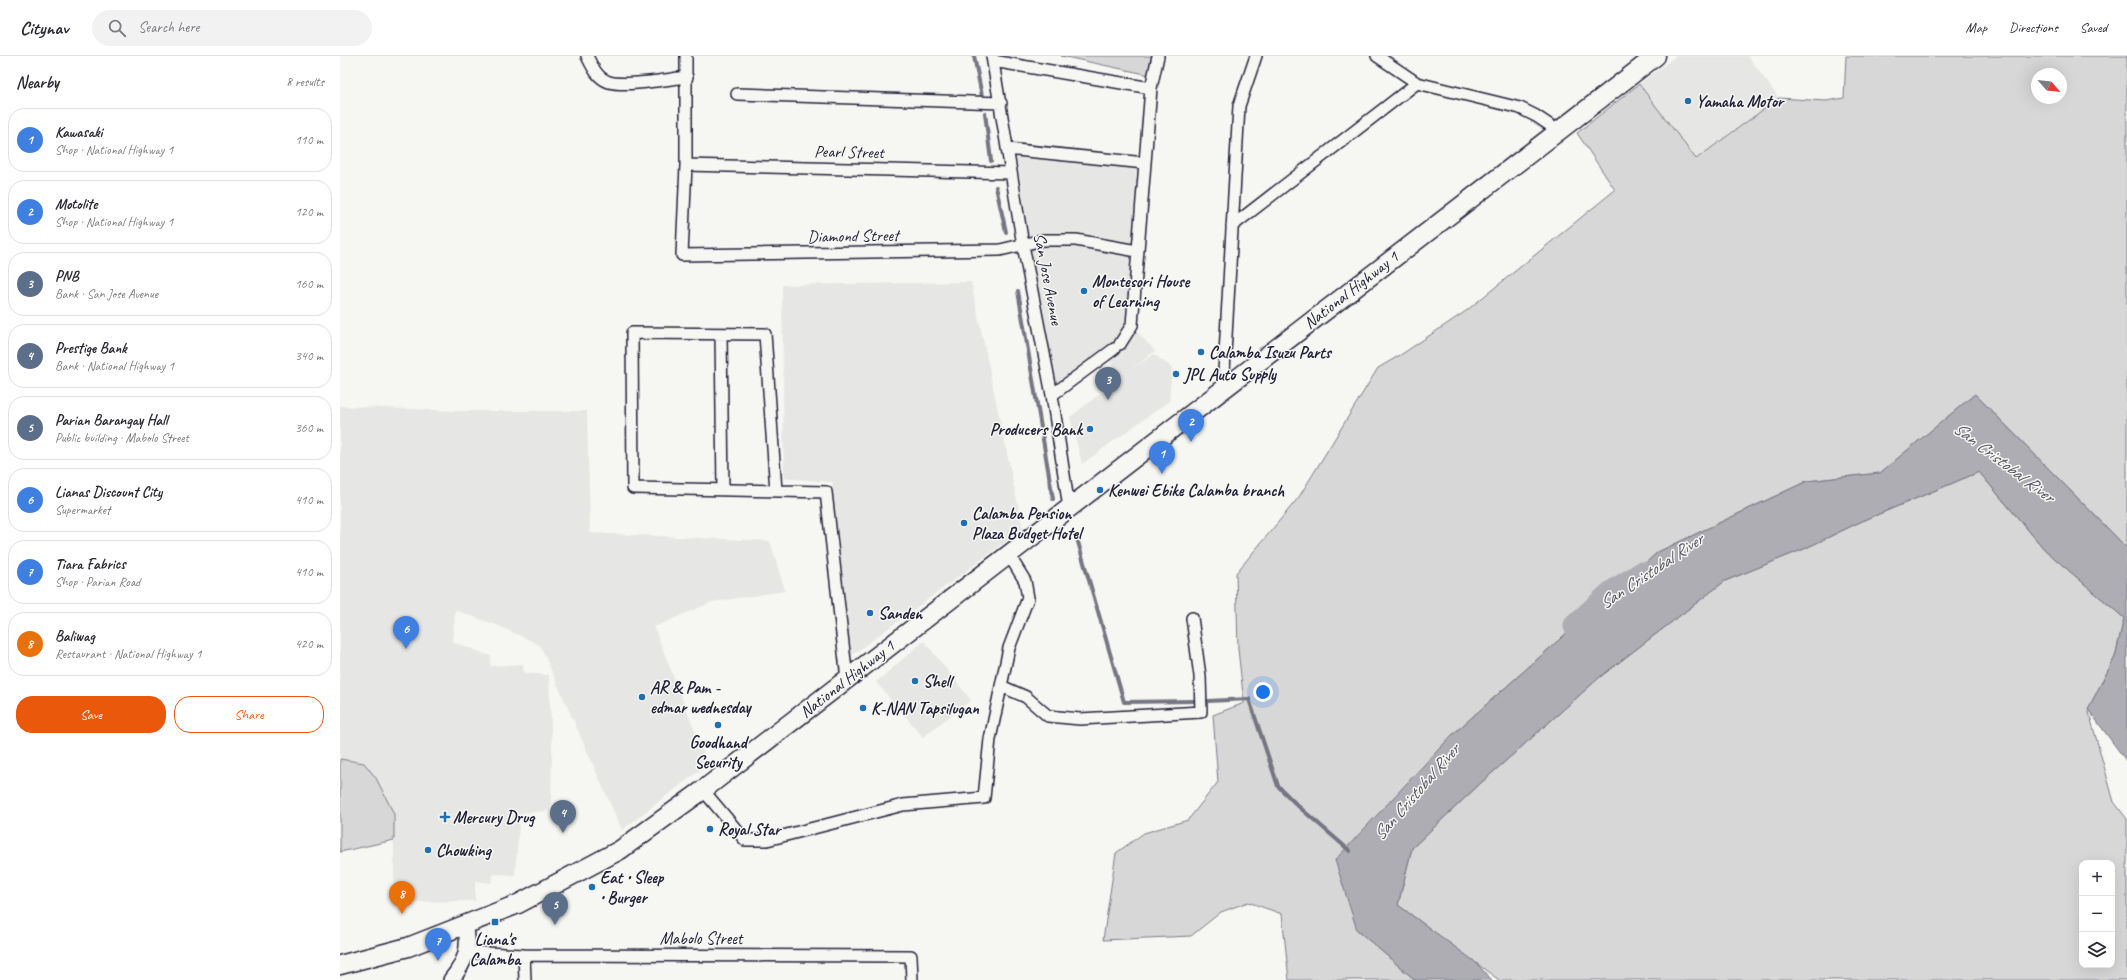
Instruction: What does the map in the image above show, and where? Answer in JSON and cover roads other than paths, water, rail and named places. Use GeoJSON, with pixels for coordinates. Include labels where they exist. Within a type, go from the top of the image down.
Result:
{"type":"FeatureCollection","features":[{"type":"Feature","properties":{"kind":"highway","name":"National Highway 1"},"geometry":{"type":"LineString","coordinates":[[340,965],[408,947],[465,926],[518,904],[620,850],[703,790],[1557,130],[1656,56]]}},
{"type":"Feature","properties":{"kind":"main road"},"geometry":{"type":"LineString","coordinates":[[451,980],[467,952],[468,937],[465,926]]}},
{"type":"Feature","properties":{"kind":"street"},"geometry":{"type":"LineString","coordinates":[[588,56],[595,72],[608,82],[621,83],[687,77]]}},
{"type":"Feature","properties":{"kind":"street"},"geometry":{"type":"LineString","coordinates":[[686,56],[686,165]]}},
{"type":"Feature","properties":{"kind":"street"},"geometry":{"type":"LineString","coordinates":[[1052,396],[1117,346],[1132,325],[1151,88],[1158,56]]}},
{"type":"Feature","properties":{"kind":"street"},"geometry":{"type":"LineString","coordinates":[[1223,389],[1239,106],[1256,56]]}},
{"type":"Feature","properties":{"kind":"street"},"geometry":{"type":"LineString","coordinates":[[1377,56],[1417,83],[1520,108],[1536,116],[1557,130]]}},
{"type":"Feature","properties":{"kind":"street"},"geometry":{"type":"LineString","coordinates":[[993,59],[1151,88]]}},
{"type":"Feature","properties":{"kind":"street","name":"San Jose Avenue"},"geometry":{"type":"LineString","coordinates":[[993,59],[1023,245],[1052,396],[1069,508]]}},
{"type":"Feature","properties":{"kind":"street"},"geometry":{"type":"LineString","coordinates":[[1232,226],[1417,83]]}},
{"type":"Feature","properties":{"kind":"street"},"geometry":{"type":"LineString","coordinates":[[737,94],[1000,103]]}},
{"type":"Feature","properties":{"kind":"street"},"geometry":{"type":"LineString","coordinates":[[1007,150],[1145,164]]}},
{"type":"Feature","properties":{"kind":"street","name":"Pearl Street"},"geometry":{"type":"LineString","coordinates":[[686,165],[1011,173]]}},
{"type":"Feature","properties":{"kind":"street","name":"Diamond Street"},"geometry":{"type":"LineString","coordinates":[[686,165],[682,255],[1000,250],[1043,240],[1076,240],[1137,251]]}},
{"type":"Feature","properties":{"kind":"street"},"geometry":{"type":"LineString","coordinates":[[776,491],[765,334],[632,333],[633,488],[723,490],[826,492],[847,679]]}},
{"type":"Feature","properties":{"kind":"street"},"geometry":{"type":"LineString","coordinates":[[721,334],[723,490]]}},
{"type":"Feature","properties":{"kind":"street"},"geometry":{"type":"LineString","coordinates":[[703,790],[745,840],[767,840],[903,805],[984,798],[990,739],[1009,648],[1028,598],[1025,581],[1009,554]]}},
{"type":"Feature","properties":{"kind":"street"},"geometry":{"type":"LineString","coordinates":[[1001,686],[1026,697],[1048,716],[1080,719],[1201,712],[1200,676],[1192,618]]}},
{"type":"Feature","properties":{"kind":"street","name":"Mabolo Street"},"geometry":{"type":"LineString","coordinates":[[467,952],[524,955],[911,956],[912,980]]}},
{"type":"Feature","properties":{"kind":"street"},"geometry":{"type":"LineString","coordinates":[[524,955],[525,980]]}},
{"type":"Feature","properties":{"kind":"water"},"geometry":{"type":"Polygon","coordinates":[[[1975,394],[2127,548],[2127,762],[2088,709],[2115,657],[2124,618],[2045,550],[1979,472],[1860,522],[1804,549],[1725,581],[1600,677],[1482,782],[1412,848],[1398,905],[1474,961],[1492,980],[1415,980],[1357,930],[1335,860],[1452,735],[1658,552],[1807,481],[1880,473],[1975,394]]]}},
{"type":"Feature","properties":{"kind":"waterway"},"geometry":{"type":"LineString","coordinates":[[974,56],[982,96]]}},
{"type":"Feature","properties":{"kind":"waterway"},"geometry":{"type":"LineString","coordinates":[[985,113],[991,161]]}},
{"type":"Feature","properties":{"kind":"waterway"},"geometry":{"type":"LineString","coordinates":[[996,187],[1006,232]]}},
{"type":"Feature","properties":{"kind":"waterway"},"geometry":{"type":"LineString","coordinates":[[1018,291],[1053,499]]}},
{"type":"Feature","properties":{"kind":"waterway"},"geometry":{"type":"LineString","coordinates":[[1076,535],[1124,702],[1194,701]]}},
{"type":"Feature","properties":{"kind":"waterway","name":"San Cristobal River"},"geometry":{"type":"LineString","coordinates":[[1576,626],[1612,593],[1642,574]]}},
{"type":"Feature","properties":{"kind":"waterway"},"geometry":{"type":"LineString","coordinates":[[1208,701],[1249,699],[1278,786],[1298,806],[1350,851]]}},
{"type":"Feature","properties":{"kind":"place","name":"Yamaha Motor"},"geometry":{"type":"Point","coordinates":[1688,101]}},
{"type":"Feature","properties":{"kind":"place","name":"Montesori House of Learning"},"geometry":{"type":"Point","coordinates":[1084,291]}},
{"type":"Feature","properties":{"kind":"place","name":"Calamba Isuzu Parts"},"geometry":{"type":"Point","coordinates":[1201,352]}},
{"type":"Feature","properties":{"kind":"place","name":"JPL Auto Supply"},"geometry":{"type":"Point","coordinates":[1176,374]}},
{"type":"Feature","properties":{"kind":"place","name":"PNB"},"geometry":{"type":"Point","coordinates":[1108,400]}},
{"type":"Feature","properties":{"kind":"place","name":"Producers Bank"},"geometry":{"type":"Point","coordinates":[1090,429]}},
{"type":"Feature","properties":{"kind":"place","name":"Motolite"},"geometry":{"type":"Point","coordinates":[1191,442]}},
{"type":"Feature","properties":{"kind":"place","name":"Kawasaki"},"geometry":{"type":"Point","coordinates":[1162,474]}},
{"type":"Feature","properties":{"kind":"place","name":"Kenwei Ebike Calamba branch"},"geometry":{"type":"Point","coordinates":[1100,490]}},
{"type":"Feature","properties":{"kind":"place","name":"Calamba Pension Plaza Budget Hotel"},"geometry":{"type":"Point","coordinates":[964,523]}},
{"type":"Feature","properties":{"kind":"place","name":"Sanden"},"geometry":{"type":"Point","coordinates":[870,613]}},
{"type":"Feature","properties":{"kind":"place","name":"Lianas Discount City"},"geometry":{"type":"Point","coordinates":[406,649]}},
{"type":"Feature","properties":{"kind":"place","name":"Shell"},"geometry":{"type":"Point","coordinates":[915,681]}},
{"type":"Feature","properties":{"kind":"place","name":"AR & Pam - edmar wednesday"},"geometry":{"type":"Point","coordinates":[642,697]}},
{"type":"Feature","properties":{"kind":"place","name":"K-NAN Tapsilugan"},"geometry":{"type":"Point","coordinates":[863,708]}},
{"type":"Feature","properties":{"kind":"place","name":"Goodhand Security"},"geometry":{"type":"Point","coordinates":[718,725]}},
{"type":"Feature","properties":{"kind":"place","name":"Mercury Drug"},"geometry":{"type":"Point","coordinates":[445,817]}},
{"type":"Feature","properties":{"kind":"place","name":"Royal Star"},"geometry":{"type":"Point","coordinates":[710,829]}},
{"type":"Feature","properties":{"kind":"place","name":"Prestige Bank"},"geometry":{"type":"Point","coordinates":[563,833]}},
{"type":"Feature","properties":{"kind":"place","name":"Chowking"},"geometry":{"type":"Point","coordinates":[428,850]}},
{"type":"Feature","properties":{"kind":"place","name":"Eat • Sleep • Burger"},"geometry":{"type":"Point","coordinates":[592,887]}},
{"type":"Feature","properties":{"kind":"place","name":"Baliwag"},"geometry":{"type":"Point","coordinates":[402,914]}},
{"type":"Feature","properties":{"kind":"place","name":"Liana's Calamba"},"geometry":{"type":"Point","coordinates":[495,922]}},
{"type":"Feature","properties":{"kind":"place","name":"Parian Barangay Hall"},"geometry":{"type":"Point","coordinates":[555,925]}},
{"type":"Feature","properties":{"kind":"place","name":"Tiara Fabrics"},"geometry":{"type":"Point","coordinates":[438,961]}}]}
